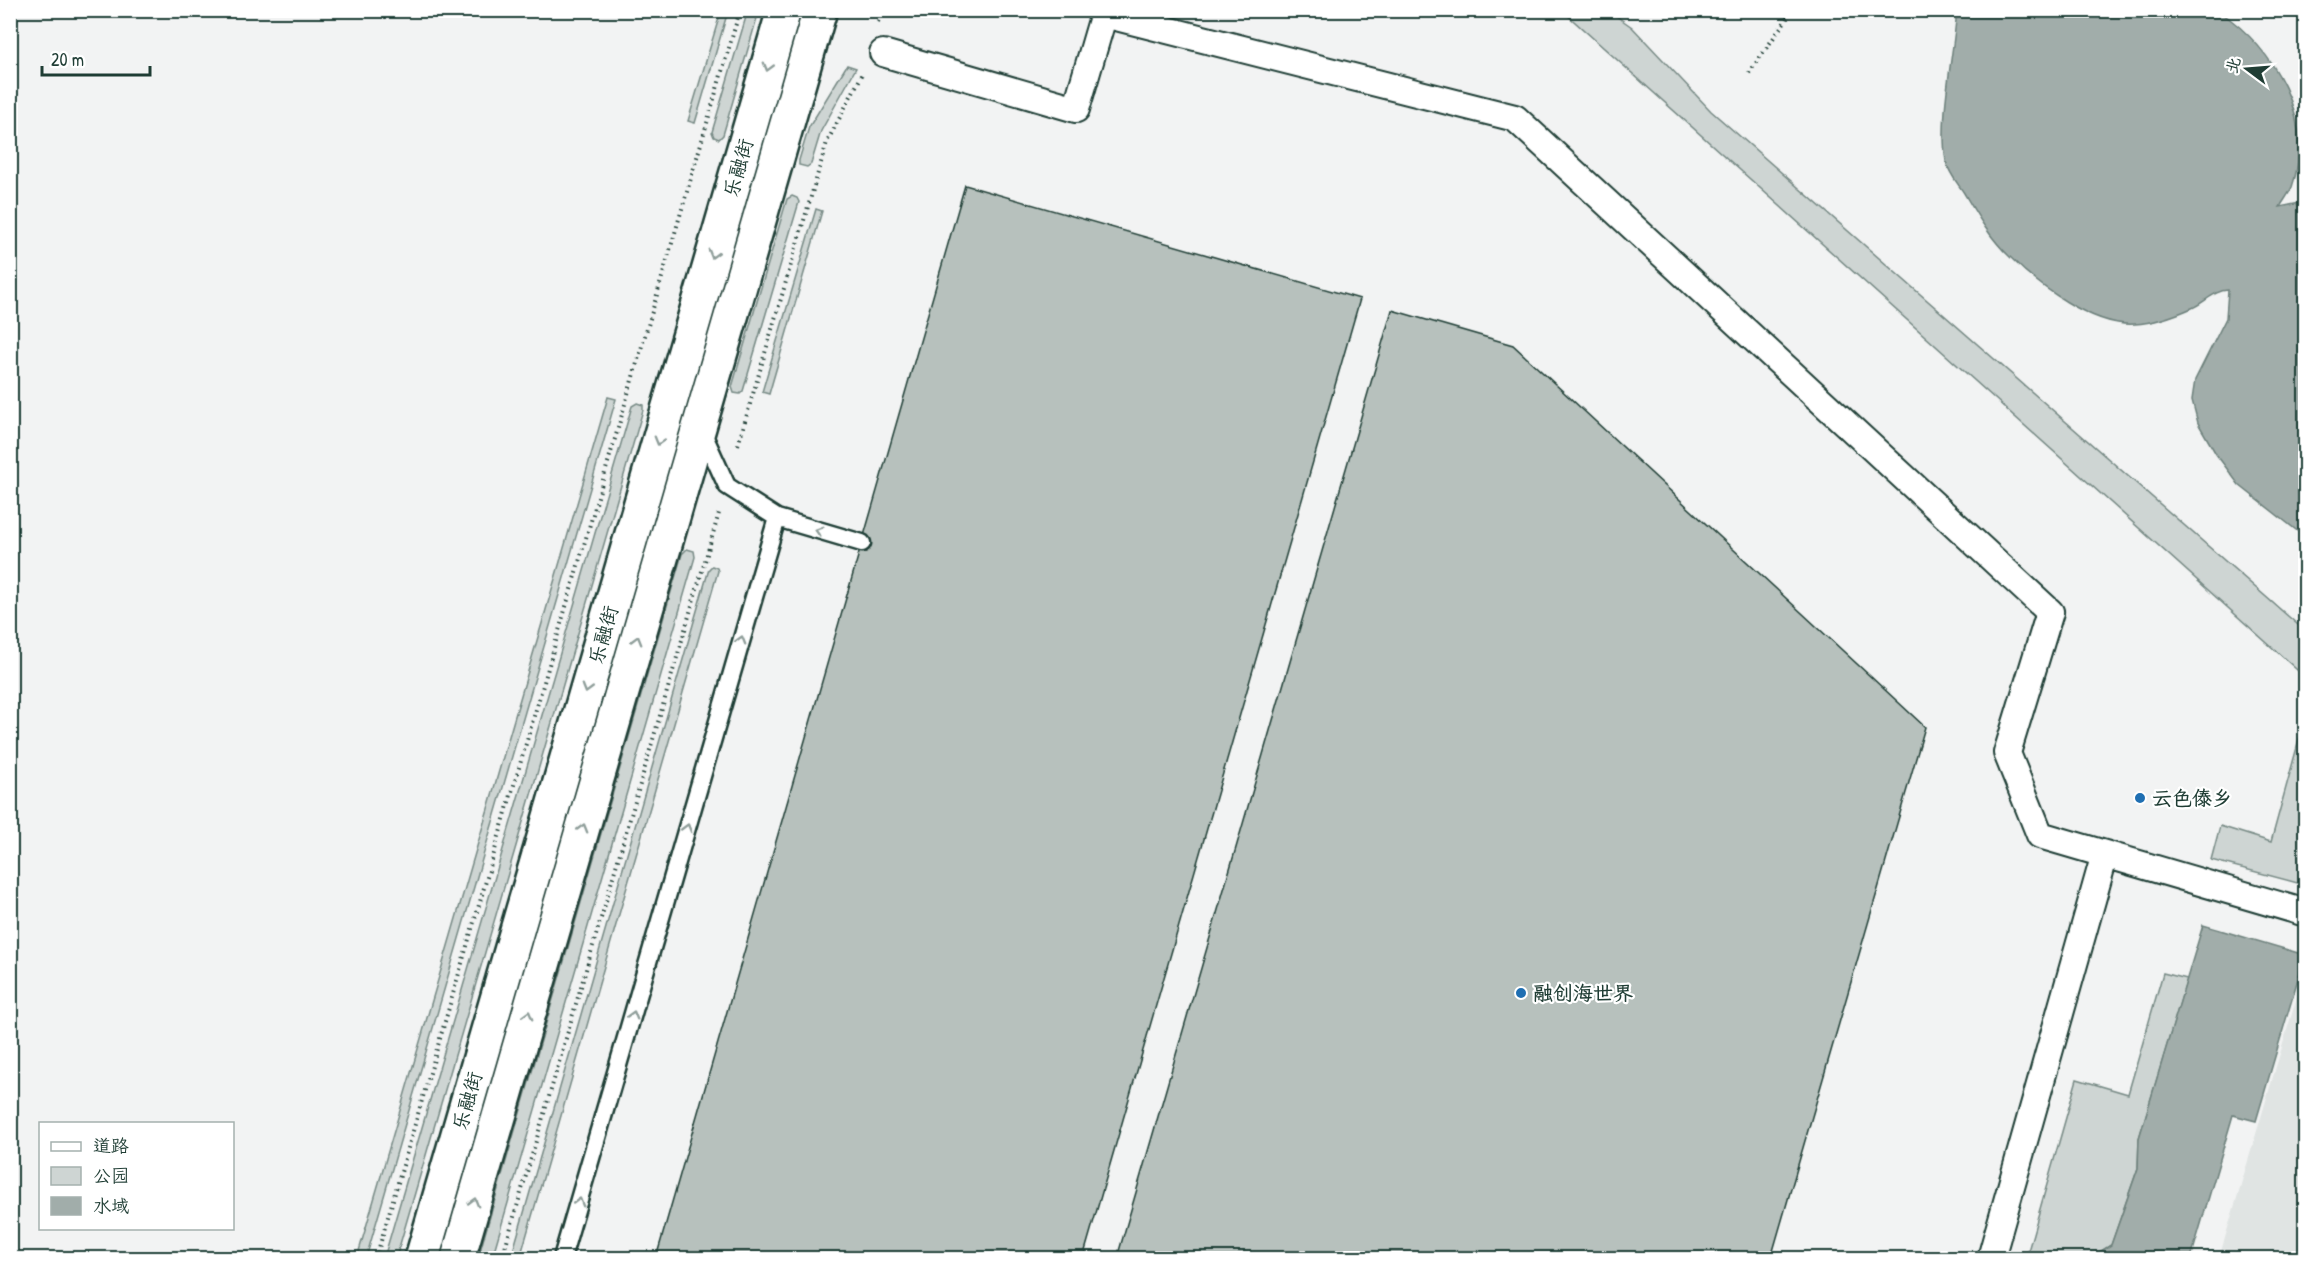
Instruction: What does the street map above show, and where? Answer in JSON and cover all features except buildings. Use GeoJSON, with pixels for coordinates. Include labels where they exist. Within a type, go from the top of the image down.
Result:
{"type":"FeatureCollection","features":[{"type":"Feature","properties":{"kind":"street","name":"乐融街"},"geometry":{"type":"LineString","coordinates":[[422,1258],[784,10]]}},
{"type":"Feature","properties":{"kind":"street","name":"乐融街"},"geometry":{"type":"LineString","coordinates":[[458,1258],[820,10]]}},
{"type":"Feature","properties":{"kind":"street"},"geometry":{"type":"LineString","coordinates":[[875,51],[1077,109],[1104,12],[1515,118],[2050,612],[2007,753],[2040,835],[2306,913]]}},
{"type":"Feature","properties":{"kind":"street"},"geometry":{"type":"LineString","coordinates":[[1991,1258],[2106,854]]}},
{"type":"Feature","properties":{"kind":"lane"},"geometry":{"type":"LineString","coordinates":[[699,424],[727,486],[777,518],[862,543]]}},
{"type":"Feature","properties":{"kind":"lane"},"geometry":{"type":"LineString","coordinates":[[562,1258],[777,518]]}},
{"type":"Feature","properties":{"kind":"path"},"geometry":{"type":"LineString","coordinates":[[376,1258],[740,10]]}},
{"type":"Feature","properties":{"kind":"path"},"geometry":{"type":"LineString","coordinates":[[502,1258],[827,142],[875,51],[882,10]]}},
{"type":"Feature","properties":{"kind":"path"},"geometry":{"type":"LineString","coordinates":[[1749,73],[1793,10]]}},
{"type":"Feature","properties":{"kind":"shaded area"},"geometry":{"type":"Polygon","coordinates":[[[2305,970],[2305,1258],[2219,1258],[2305,970]]]}},
{"type":"Feature","properties":{"kind":"green space"},"geometry":{"type":"Polygon","coordinates":[[[748,10],[759,11],[723,135],[719,139],[714,137],[712,132],[748,10]]]}},
{"type":"Feature","properties":{"kind":"green space"},"geometry":{"type":"Polygon","coordinates":[[[721,11],[728,11],[695,123],[688,121],[721,11]]]}},
{"type":"Feature","properties":{"kind":"green space"},"geometry":{"type":"Polygon","coordinates":[[[1554,11],[1609,11],[1632,27],[1711,111],[2305,631],[2305,677],[1566,14],[1554,11]]]}},
{"type":"Feature","properties":{"kind":"green space"},"geometry":{"type":"Polygon","coordinates":[[[847,65],[856,68],[821,131],[811,164],[807,167],[799,165],[809,127],[847,65]]]}},
{"type":"Feature","properties":{"kind":"green space"},"geometry":{"type":"Polygon","coordinates":[[[792,196],[799,202],[743,391],[740,394],[734,393],[732,387],[787,199],[792,196]]]}},
{"type":"Feature","properties":{"kind":"green space"},"geometry":{"type":"Polygon","coordinates":[[[816,209],[822,211],[769,394],[762,392],[816,209]]]}},
{"type":"Feature","properties":{"kind":"green space"},"geometry":{"type":"Polygon","coordinates":[[[608,397],[616,399],[366,1258],[357,1258],[608,397]]]}},
{"type":"Feature","properties":{"kind":"green space"},"geometry":{"type":"Polygon","coordinates":[[[637,403],[643,405],[643,410],[396,1258],[384,1258],[632,406],[637,403]]]}},
{"type":"Feature","properties":{"kind":"green space"},"geometry":{"type":"Polygon","coordinates":[[[687,549],[694,551],[695,557],[492,1258],[478,1258],[682,554],[687,549]]]}},
{"type":"Feature","properties":{"kind":"green space"},"geometry":{"type":"Polygon","coordinates":[[[712,566],[718,571],[520,1258],[511,1258],[709,569],[712,566]]]}},
{"type":"Feature","properties":{"kind":"green space"},"geometry":{"type":"Polygon","coordinates":[[[2305,718],[2305,885],[2211,860],[2220,826],[2271,842],[2305,718]]]}},
{"type":"Feature","properties":{"kind":"green space"},"geometry":{"type":"Polygon","coordinates":[[[2163,973],[2187,979],[2139,1138],[2138,1168],[2111,1245],[2090,1258],[2026,1258],[2077,1079],[2128,1094],[2163,973]]]}},
{"type":"Feature","properties":{"kind":"water"},"geometry":{"type":"Polygon","coordinates":[[[1955,11],[2219,11],[2257,45],[2273,65],[2294,111],[2298,136],[2298,161],[2292,187],[2280,207],[2305,202],[2305,537],[2239,485],[2216,454],[2198,423],[2192,400],[2195,380],[2226,318],[2228,290],[2219,292],[2185,311],[2157,321],[2135,324],[2102,319],[2050,291],[2002,249],[1984,226],[1951,174],[1946,161],[1945,110],[1956,20],[1955,11]]]}},
{"type":"Feature","properties":{"kind":"water"},"geometry":{"type":"Polygon","coordinates":[[[2203,925],[2305,955],[2256,1121],[2233,1115],[2191,1258],[2090,1258],[2111,1245],[2138,1168],[2139,1138],[2203,925]]]}},
{"type":"Feature","properties":{"kind":"place","name":"云色傣乡"},"geometry":{"type":"Point","coordinates":[2140,798]}},
{"type":"Feature","properties":{"kind":"place","name":"融创海世界"},"geometry":{"type":"Point","coordinates":[1521,993]}}]}
